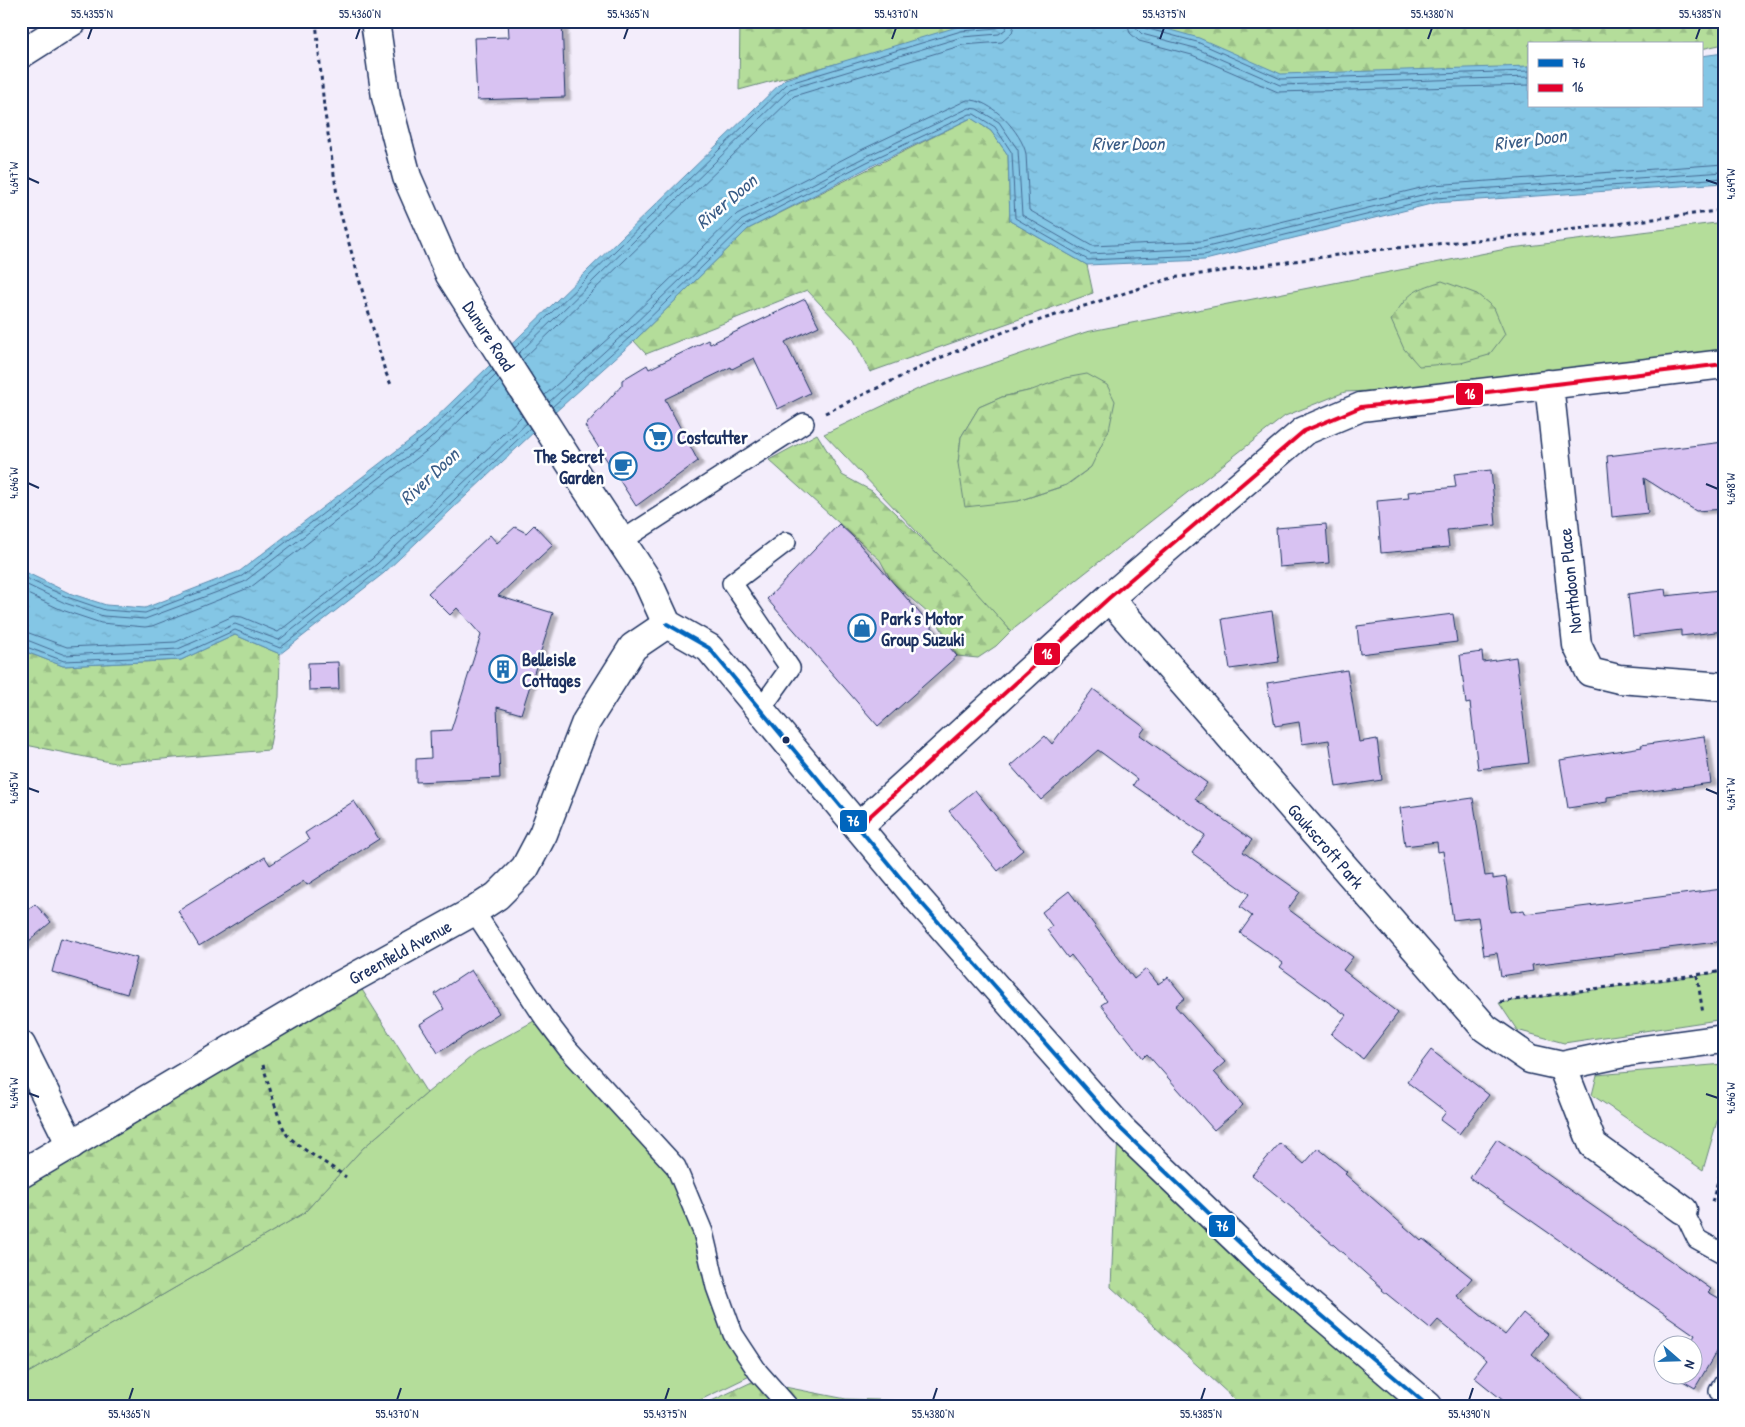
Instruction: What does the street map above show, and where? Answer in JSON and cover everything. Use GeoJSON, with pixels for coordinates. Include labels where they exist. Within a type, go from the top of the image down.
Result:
{"type":"FeatureCollection","features":[{"type":"Feature","properties":{"kind":"street"},"geometry":{"type":"LineString","coordinates":[[21,54],[73,21]]}},
{"type":"Feature","properties":{"kind":"street","name":"Dunure Road"},"geometry":{"type":"LineString","coordinates":[[375,21],[386,97],[407,177],[450,276],[581,480],[648,580],[667,624]]}},
{"type":"Feature","properties":{"kind":"street"},"geometry":{"type":"LineString","coordinates":[[858,827],[1110,598],[1304,431],[1361,407],[1724,364]]}},
{"type":"Feature","properties":{"kind":"street","name":"Northdoon Place"},"geometry":{"type":"LineString","coordinates":[[1549,384],[1577,645],[1590,672],[1619,679],[1724,687]]}},
{"type":"Feature","properties":{"kind":"street","name":"Goukscroft Park"},"geometry":{"type":"LineString","coordinates":[[1110,598],[1485,1028],[1530,1059],[1562,1066],[1628,1052],[1716,1040]]}},
{"type":"Feature","properties":{"kind":"street"},"geometry":{"type":"LineString","coordinates":[[667,624],[709,648],[918,899],[1122,1129],[1264,1266],[1428,1406]]}},
{"type":"Feature","properties":{"kind":"street","name":"Greenfield Avenue"},"geometry":{"type":"LineString","coordinates":[[21,1174],[335,988],[497,896],[525,868],[543,834],[586,722],[634,648],[667,624]]}},
{"type":"Feature","properties":{"kind":"street"},"geometry":{"type":"LineString","coordinates":[[21,1045],[71,1145]]}},
{"type":"Feature","properties":{"kind":"street"},"geometry":{"type":"LineString","coordinates":[[1562,1066],[1593,1145],[1683,1210]]}},
{"type":"Feature","properties":{"kind":"lane"},"geometry":{"type":"LineString","coordinates":[[623,540],[804,423]]}},
{"type":"Feature","properties":{"kind":"lane"},"geometry":{"type":"LineString","coordinates":[[760,710],[790,668],[732,583],[786,542]]}},
{"type":"Feature","properties":{"kind":"lane"},"geometry":{"type":"LineString","coordinates":[[474,910],[543,1016],[568,1049],[676,1167],[703,1232],[716,1287],[733,1334],[758,1372],[788,1406]]}},
{"type":"Feature","properties":{"kind":"lane"},"geometry":{"type":"LineString","coordinates":[[1683,1210],[1697,1239],[1724,1254]]}},
{"type":"Feature","properties":{"kind":"path"},"geometry":{"type":"LineString","coordinates":[[316,21],[324,107],[339,208],[385,371],[392,387]]}},
{"type":"Feature","properties":{"kind":"path"},"geometry":{"type":"LineString","coordinates":[[804,423],[942,356],[1009,330],[1172,278],[1366,251],[1545,233],[1724,210]]}},
{"type":"Feature","properties":{"kind":"path"},"geometry":{"type":"LineString","coordinates":[[1467,1008],[1494,1002],[1724,971]]}},
{"type":"Feature","properties":{"kind":"path"},"geometry":{"type":"LineString","coordinates":[[1697,975],[1716,1040]]}},
{"type":"Feature","properties":{"kind":"path"},"geometry":{"type":"LineString","coordinates":[[258,1033],[264,1042],[259,1054],[286,1134],[318,1159],[346,1176]]}},
{"type":"Feature","properties":{"kind":"green space"},"geometry":{"type":"Polygon","coordinates":[[[740,21],[1724,21],[1724,44],[1702,49],[1702,42],[1528,42],[1528,83],[1336,121],[887,50],[739,90],[740,21]]]}},
{"type":"Feature","properties":{"kind":"green space"},"geometry":{"type":"Polygon","coordinates":[[[971,118],[991,131],[1008,155],[1010,221],[1087,265],[1093,293],[870,372],[854,340],[807,290],[646,354],[634,341],[748,229],[971,118]]]}},
{"type":"Feature","properties":{"kind":"green space"},"geometry":{"type":"Polygon","coordinates":[[[1724,222],[1724,351],[1549,384],[1345,392],[1285,416],[1011,631],[824,434],[920,388],[1086,332],[1511,248],[1724,222]],[[1032,390],[1002,397],[979,407],[961,437],[958,463],[1018,501],[1067,485],[1091,467],[1032,390]]]}},
{"type":"Feature","properties":{"kind":"green space"},"geometry":{"type":"Polygon","coordinates":[[[1442,281],[1477,294],[1494,308],[1505,334],[1489,355],[1461,363],[1419,366],[1404,349],[1391,320],[1412,294],[1442,281]]]}},
{"type":"Feature","properties":{"kind":"green space"},"geometry":{"type":"Polygon","coordinates":[[[1087,374],[1107,385],[1115,401],[1109,430],[1091,467],[1066,485],[1018,501],[965,507],[958,463],[961,437],[979,407],[1002,397],[1032,390],[1065,378],[1087,374]]]}},
{"type":"Feature","properties":{"kind":"green space"},"geometry":{"type":"Polygon","coordinates":[[[817,434],[842,475],[872,491],[967,582],[1011,631],[996,646],[978,658],[957,656],[936,620],[892,582],[880,560],[769,460],[817,434]]]}},
{"type":"Feature","properties":{"kind":"green space"},"geometry":{"type":"Polygon","coordinates":[[[235,635],[280,654],[279,697],[269,750],[115,763],[21,744],[21,650],[63,666],[181,660],[235,635]]]}},
{"type":"Feature","properties":{"kind":"green space"},"geometry":{"type":"Polygon","coordinates":[[[1724,972],[1724,1019],[1564,1043],[1517,1030],[1499,1003],[1724,972]]]}},
{"type":"Feature","properties":{"kind":"green space"},"geometry":{"type":"Polygon","coordinates":[[[354,977],[427,1093],[363,1148],[304,1213],[21,1377],[21,1174],[354,977]]]}},
{"type":"Feature","properties":{"kind":"green space"},"geometry":{"type":"Polygon","coordinates":[[[543,1016],[676,1167],[758,1372],[688,1406],[21,1406],[21,1377],[304,1213],[363,1148],[427,1093],[476,1053],[543,1016]]]}},
{"type":"Feature","properties":{"kind":"green space"},"geometry":{"type":"Polygon","coordinates":[[[1724,1064],[1724,1097],[1703,1170],[1592,1095],[1597,1075],[1724,1064]]]}},
{"type":"Feature","properties":{"kind":"green space"},"geometry":{"type":"Polygon","coordinates":[[[1118,1133],[1416,1406],[1242,1406],[1111,1287],[1118,1133]]]}},
{"type":"Feature","properties":{"kind":"green space"},"geometry":{"type":"Polygon","coordinates":[[[754,1381],[846,1399],[1078,1406],[701,1406],[754,1381]]]}},
{"type":"Feature","properties":{"kind":"water","name":"River Doon"},"geometry":{"type":"Polygon","coordinates":[[[1033,21],[1138,21],[1199,38],[1281,74],[1528,66],[1528,108],[1702,108],[1702,56],[1724,53],[1724,183],[1435,203],[1205,260],[1087,265],[1010,221],[1008,155],[991,131],[971,118],[869,167],[748,229],[634,341],[552,415],[384,573],[280,654],[235,635],[181,660],[63,666],[21,650],[21,570],[69,593],[106,605],[145,608],[240,571],[422,431],[785,79],[960,26],[1033,21]]]}},
{"type":"Feature","properties":{"kind":"building"},"geometry":{"type":"Polygon","coordinates":[[[508,21],[562,21],[565,97],[477,100],[474,38],[509,37],[508,21]]]}},
{"type":"Feature","properties":{"kind":"building"},"geometry":{"type":"Polygon","coordinates":[[[805,299],[819,326],[785,342],[810,393],[778,409],[754,358],[665,399],[698,461],[636,506],[585,426],[622,385],[622,380],[647,365],[649,369],[708,340],[710,344],[805,299]]]}},
{"type":"Feature","properties":{"kind":"building"},"geometry":{"type":"Polygon","coordinates":[[[1724,442],[1724,509],[1696,511],[1644,478],[1648,513],[1612,517],[1607,456],[1724,442]]]}},
{"type":"Feature","properties":{"kind":"building"},"geometry":{"type":"Polygon","coordinates":[[[1491,470],[1496,525],[1447,530],[1449,547],[1381,553],[1377,501],[1409,498],[1408,492],[1456,487],[1454,474],[1491,470]]]}},
{"type":"Feature","properties":{"kind":"building","name":"Park's Motor Group Suzuki"},"geometry":{"type":"Polygon","coordinates":[[[839,524],[854,538],[957,656],[878,726],[767,599],[839,524]]]}},
{"type":"Feature","properties":{"kind":"building"},"geometry":{"type":"Polygon","coordinates":[[[1326,524],[1329,563],[1279,567],[1276,528],[1326,524]]]}},
{"type":"Feature","properties":{"kind":"building"},"geometry":{"type":"Polygon","coordinates":[[[534,525],[553,545],[498,596],[553,613],[521,714],[497,707],[500,778],[416,782],[416,759],[431,758],[430,731],[451,730],[481,635],[457,608],[450,615],[428,593],[490,535],[497,543],[515,527],[526,533],[534,525]]]}},
{"type":"Feature","properties":{"kind":"building"},"geometry":{"type":"Polygon","coordinates":[[[1665,589],[1666,596],[1719,590],[1724,631],[1681,636],[1681,630],[1633,636],[1628,594],[1665,589]]]}},
{"type":"Feature","properties":{"kind":"building"},"geometry":{"type":"Polygon","coordinates":[[[1272,611],[1279,662],[1230,669],[1222,619],[1272,611]]]}},
{"type":"Feature","properties":{"kind":"building"},"geometry":{"type":"Polygon","coordinates":[[[1453,614],[1457,642],[1360,654],[1357,626],[1453,614]]]}},
{"type":"Feature","properties":{"kind":"building"},"geometry":{"type":"Polygon","coordinates":[[[1482,652],[1483,662],[1516,657],[1529,763],[1478,769],[1470,703],[1466,704],[1460,655],[1482,652]]]}},
{"type":"Feature","properties":{"kind":"building"},"geometry":{"type":"Polygon","coordinates":[[[338,662],[339,689],[309,690],[308,663],[338,662]]]}},
{"type":"Feature","properties":{"kind":"building"},"geometry":{"type":"Polygon","coordinates":[[[1347,670],[1359,742],[1377,739],[1382,780],[1336,787],[1329,740],[1302,744],[1299,722],[1275,726],[1267,683],[1347,670]]]}},
{"type":"Feature","properties":{"kind":"building"},"geometry":{"type":"Polygon","coordinates":[[[1093,689],[1145,728],[1140,735],[1207,783],[1195,799],[1252,840],[1243,852],[1300,892],[1288,909],[1353,957],[1343,970],[1398,1013],[1363,1059],[1331,1034],[1346,1015],[1280,967],[1283,963],[1240,933],[1252,916],[1240,907],[1249,894],[1192,853],[1205,835],[1133,785],[1137,779],[1098,750],[1041,800],[1011,766],[1045,736],[1052,744],[1093,689]]]}},
{"type":"Feature","properties":{"kind":"building"},"geometry":{"type":"Polygon","coordinates":[[[1704,736],[1711,783],[1607,797],[1607,802],[1568,808],[1560,760],[1704,736]]]}},
{"type":"Feature","properties":{"kind":"building"},"geometry":{"type":"Polygon","coordinates":[[[975,790],[1023,850],[998,871],[949,811],[975,790]]]}},
{"type":"Feature","properties":{"kind":"building"},"geometry":{"type":"Polygon","coordinates":[[[1473,798],[1485,876],[1493,875],[1493,879],[1506,877],[1511,912],[1524,910],[1525,914],[1722,889],[1724,941],[1532,965],[1533,971],[1501,976],[1497,953],[1484,955],[1478,917],[1453,920],[1443,851],[1438,852],[1437,842],[1405,846],[1400,808],[1473,798]]]}},
{"type":"Feature","properties":{"kind":"building"},"geometry":{"type":"Polygon","coordinates":[[[354,801],[379,839],[307,885],[304,881],[199,946],[178,911],[265,857],[270,865],[309,840],[305,833],[354,801]]]}},
{"type":"Feature","properties":{"kind":"building"},"geometry":{"type":"Polygon","coordinates":[[[1069,891],[1134,979],[1146,969],[1158,984],[1168,977],[1185,998],[1175,1006],[1225,1062],[1214,1072],[1243,1105],[1214,1130],[1147,1054],[1143,1058],[1101,1005],[1107,1001],[1071,955],[1068,958],[1047,930],[1052,926],[1042,912],[1069,891]]]}},
{"type":"Feature","properties":{"kind":"building"},"geometry":{"type":"Polygon","coordinates":[[[35,904],[51,922],[21,948],[21,917],[35,904]]]}},
{"type":"Feature","properties":{"kind":"building"},"geometry":{"type":"Polygon","coordinates":[[[61,938],[137,958],[127,994],[52,972],[61,938]]]}},
{"type":"Feature","properties":{"kind":"building"},"geometry":{"type":"Polygon","coordinates":[[[471,970],[499,1013],[438,1053],[420,1024],[444,1009],[435,994],[471,970]]]}},
{"type":"Feature","properties":{"kind":"building"},"geometry":{"type":"Polygon","coordinates":[[[1431,1050],[1489,1095],[1459,1134],[1440,1120],[1446,1112],[1407,1082],[1431,1050]]]}},
{"type":"Feature","properties":{"kind":"building"},"geometry":{"type":"Polygon","coordinates":[[[1497,1139],[1711,1289],[1708,1292],[1724,1301],[1724,1339],[1702,1376],[1702,1334],[1694,1334],[1470,1178],[1497,1139]]]}},
{"type":"Feature","properties":{"kind":"building"},"geometry":{"type":"Polygon","coordinates":[[[1280,1143],[1304,1164],[1318,1148],[1347,1172],[1345,1174],[1421,1241],[1423,1239],[1472,1278],[1457,1296],[1505,1335],[1523,1313],[1548,1334],[1532,1354],[1591,1406],[1510,1406],[1474,1377],[1487,1360],[1438,1320],[1430,1329],[1382,1290],[1297,1212],[1252,1175],[1280,1143]]]}},
{"type":"Feature","properties":{"kind":"building"},"geometry":{"type":"Polygon","coordinates":[[[1688,1384],[1697,1384],[1695,1388],[1688,1384]]]}},
{"type":"Feature","properties":{"kind":"transit line","name":"16"},"geometry":{"type":"LineString","coordinates":[[858,827],[1109,598],[1304,431],[1361,407],[1724,364]]}},
{"type":"Feature","properties":{"kind":"transit line","name":"76"},"geometry":{"type":"LineString","coordinates":[[667,624],[709,648],[918,899],[1121,1129],[1264,1266],[1428,1406]]}},
{"type":"Feature","properties":{"kind":"place","name":"Costcutter"},"geometry":{"type":"Point","coordinates":[658,437]}},
{"type":"Feature","properties":{"kind":"place","name":"The Secret Garden"},"geometry":{"type":"Point","coordinates":[623,466]}},
{"type":"Feature","properties":{"kind":"place","name":"Park's Motor Group Suzuki"},"geometry":{"type":"Point","coordinates":[862,628]}},
{"type":"Feature","properties":{"kind":"place","name":"Belleisle Cottages"},"geometry":{"type":"Point","coordinates":[503,669]}}]}
